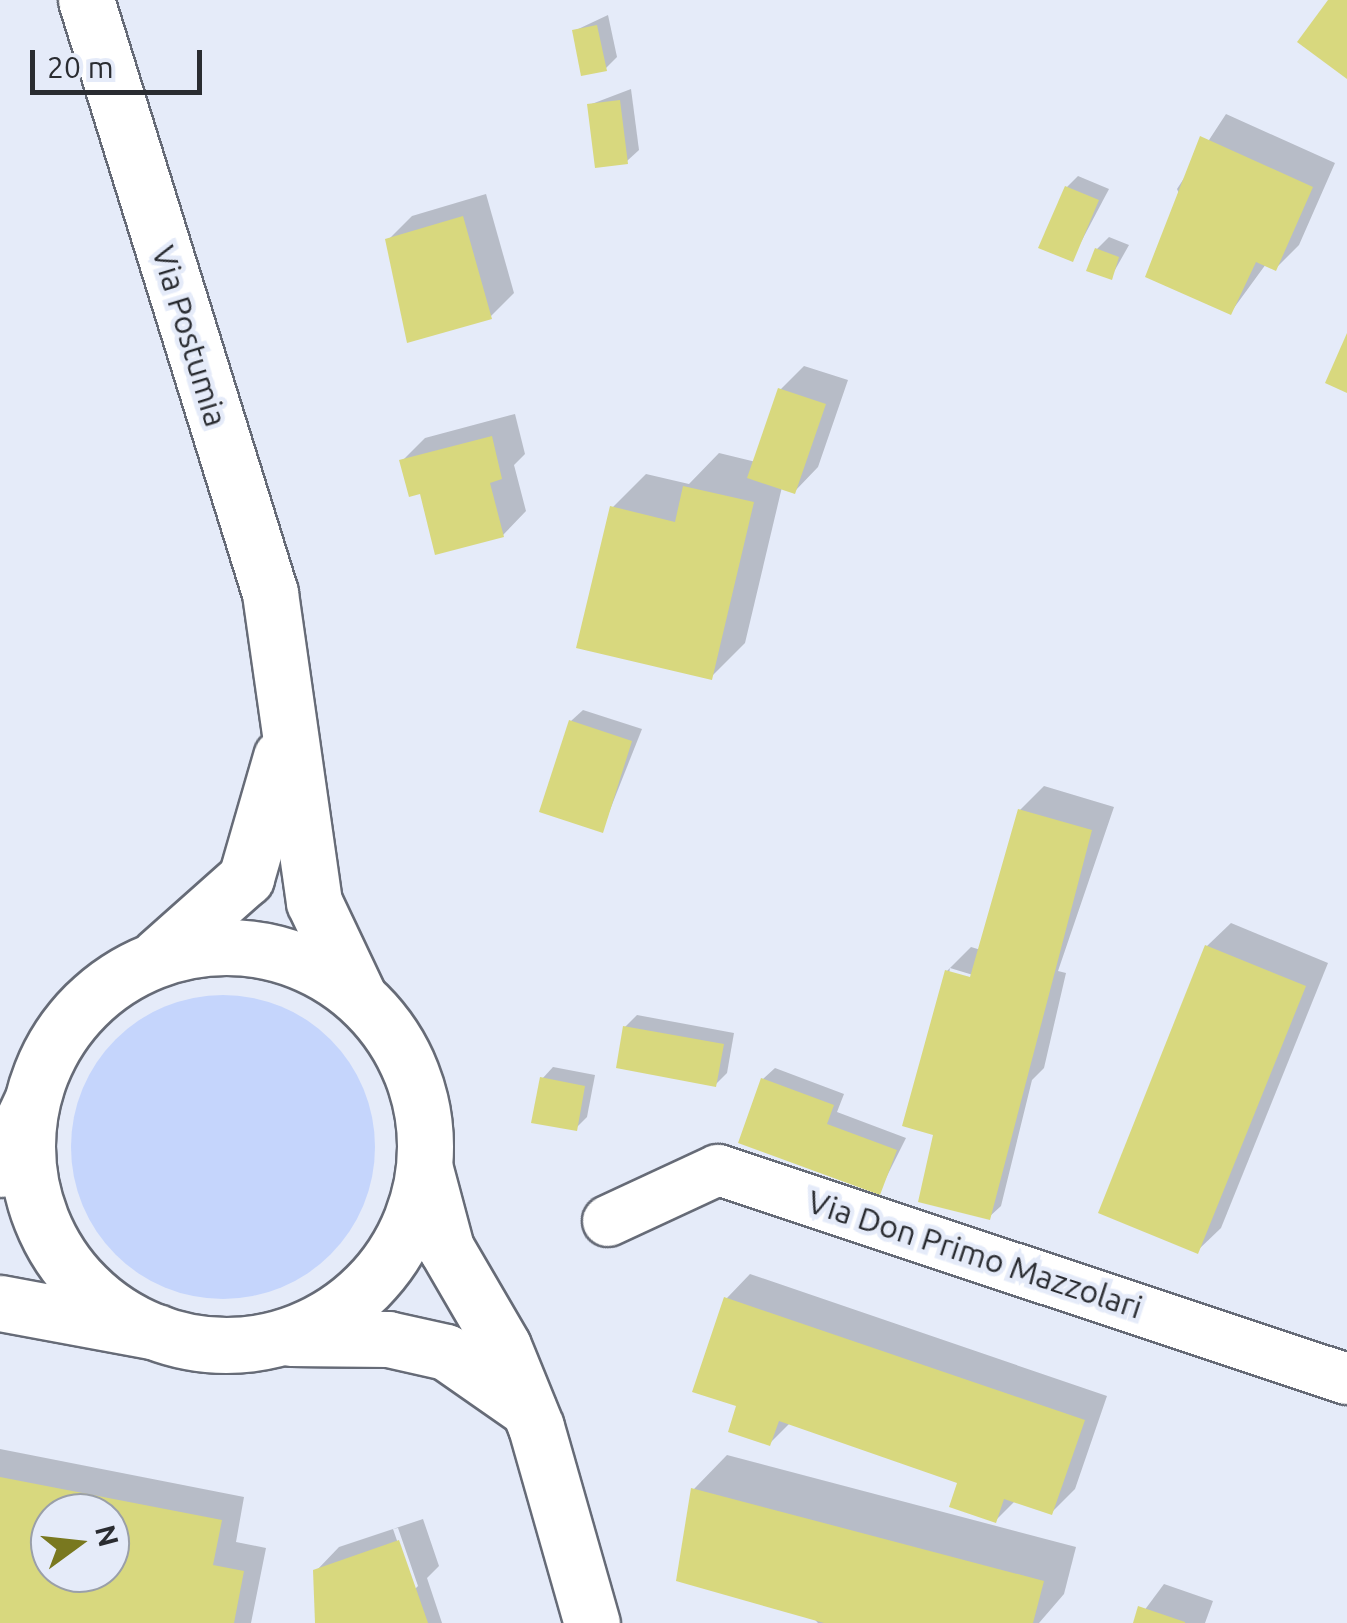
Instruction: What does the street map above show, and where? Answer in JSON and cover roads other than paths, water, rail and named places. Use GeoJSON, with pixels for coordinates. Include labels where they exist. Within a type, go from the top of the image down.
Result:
{"type":"FeatureCollection","features":[{"type":"Feature","properties":{"kind":"main road","name":"Via Postumia"},"geometry":{"type":"LineString","coordinates":[[86,0],[255,542],[286,675],[314,902],[365,1004],[413,1081],[424,1161]]}},
{"type":"Feature","properties":{"kind":"main road","name":"Via Postumia"},"geometry":{"type":"LineString","coordinates":[[153,960],[212,915],[257,857],[281,758],[286,675]]}},
{"type":"Feature","properties":{"kind":"main road"},"geometry":{"type":"LineString","coordinates":[[0,1169],[62,1032],[118,977],[153,960],[231,946],[270,951],[365,1004]]}},
{"type":"Feature","properties":{"kind":"main road"},"geometry":{"type":"LineString","coordinates":[[30,1105],[31,1184],[60,1257],[86,1289],[156,1332]]}},
{"type":"Feature","properties":{"kind":"main road"},"geometry":{"type":"LineString","coordinates":[[277,1339],[350,1302],[378,1274],[412,1214],[424,1161]]}},
{"type":"Feature","properties":{"kind":"main road"},"geometry":{"type":"LineString","coordinates":[[424,1161],[446,1248],[528,1409],[592,1623]]}},
{"type":"Feature","properties":{"kind":"main road"},"geometry":{"type":"LineString","coordinates":[[0,1304],[236,1346],[277,1339],[388,1339],[446,1352],[528,1409]]}},
{"type":"Feature","properties":{"kind":"street","name":"Via Don Primo Mazzolari"},"geometry":{"type":"LineString","coordinates":[[608,1221],[718,1170],[1347,1379]]}}]}
